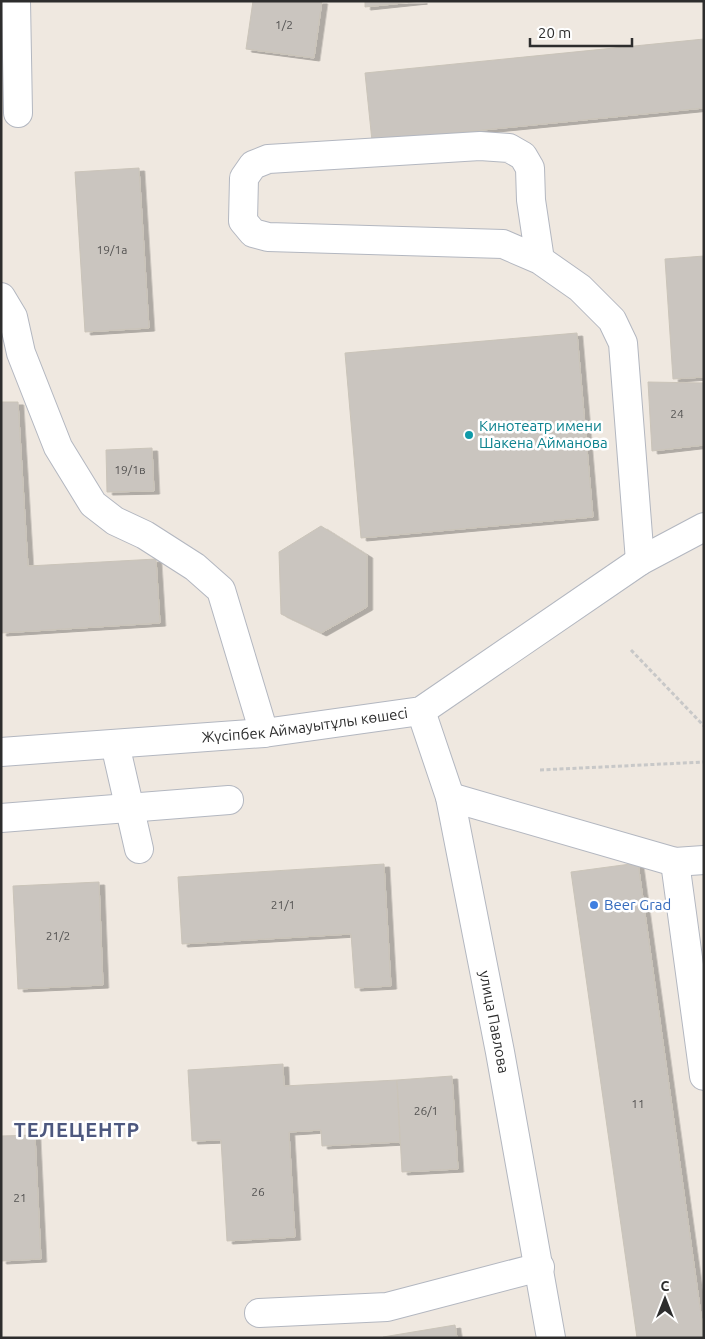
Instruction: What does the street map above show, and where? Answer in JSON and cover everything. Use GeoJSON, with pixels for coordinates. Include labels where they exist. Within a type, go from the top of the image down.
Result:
{"type":"FeatureCollection","features":[{"type":"Feature","properties":{"kind":"street"},"geometry":{"type":"LineString","coordinates":[[16,1],[18,113]]}},
{"type":"Feature","properties":{"kind":"street"},"geometry":{"type":"LineString","coordinates":[[540,260],[531,200],[530,168],[523,156],[508,148],[480,146],[268,159],[253,165],[244,178],[243,221],[252,233],[268,237],[503,244],[540,260],[580,288],[612,320],[623,343],[640,561]]}},
{"type":"Feature","properties":{"kind":"street"},"geometry":{"type":"LineString","coordinates":[[1,297],[13,318],[22,353],[58,447],[93,504],[115,521],[144,535],[195,567],[221,590],[264,733]]}},
{"type":"Feature","properties":{"kind":"street","name":"Жүсіпбек Аймауытұлы көшесі"},"geometry":{"type":"LineString","coordinates":[[1,752],[264,733],[421,711],[640,561],[704,527]]}},
{"type":"Feature","properties":{"kind":"street","name":"улица Павлова"},"geometry":{"type":"LineString","coordinates":[[421,711],[450,797],[499,1043],[551,1338]]}},
{"type":"Feature","properties":{"kind":"street"},"geometry":{"type":"LineString","coordinates":[[115,744],[139,849]]}},
{"type":"Feature","properties":{"kind":"street"},"geometry":{"type":"LineString","coordinates":[[450,797],[675,862],[704,860]]}},
{"type":"Feature","properties":{"kind":"street"},"geometry":{"type":"LineString","coordinates":[[1,818],[229,800]]}},
{"type":"Feature","properties":{"kind":"street"},"geometry":{"type":"LineString","coordinates":[[675,862],[704,1076]]}},
{"type":"Feature","properties":{"kind":"street"},"geometry":{"type":"LineString","coordinates":[[258,1313],[387,1307],[540,1267]]}},
{"type":"Feature","properties":{"kind":"path"},"geometry":{"type":"LineString","coordinates":[[631,650],[704,726]]}},
{"type":"Feature","properties":{"kind":"path"},"geometry":{"type":"LineString","coordinates":[[540,770],[704,762]]}},
{"type":"Feature","properties":{"kind":"building"},"geometry":{"type":"Polygon","coordinates":[[[253,1],[322,1],[314,58],[246,49],[253,1]]]}},
{"type":"Feature","properties":{"kind":"building"},"geometry":{"type":"Polygon","coordinates":[[[365,1],[422,1],[365,7],[365,1]]]}},
{"type":"Feature","properties":{"kind":"building"},"geometry":{"type":"Polygon","coordinates":[[[704,39],[704,108],[372,141],[365,73],[704,39]]]}},
{"type":"Feature","properties":{"kind":"building"},"geometry":{"type":"Polygon","coordinates":[[[139,168],[149,328],[85,332],[75,172],[139,168]]]}},
{"type":"Feature","properties":{"kind":"building"},"geometry":{"type":"Polygon","coordinates":[[[704,256],[704,377],[673,379],[665,259],[704,256]]]}},
{"type":"Feature","properties":{"kind":"building","name":"Кинотеатр имени Шакена Айманова"},"geometry":{"type":"Polygon","coordinates":[[[577,333],[593,517],[361,538],[345,353],[577,333]]]}},
{"type":"Feature","properties":{"kind":"building"},"geometry":{"type":"Polygon","coordinates":[[[648,382],[704,383],[704,445],[652,451],[648,382]]]}},
{"type":"Feature","properties":{"kind":"building"},"geometry":{"type":"Polygon","coordinates":[[[1,402],[18,402],[28,566],[156,559],[160,623],[1,633],[1,402]]]}},
{"type":"Feature","properties":{"kind":"building"},"geometry":{"type":"Polygon","coordinates":[[[152,448],[154,491],[107,492],[106,450],[152,448]]]}},
{"type":"Feature","properties":{"kind":"building"},"geometry":{"type":"Polygon","coordinates":[[[321,526],[367,555],[367,607],[321,633],[281,614],[279,552],[321,526]]]}},
{"type":"Feature","properties":{"kind":"building"},"geometry":{"type":"Polygon","coordinates":[[[638,863],[704,1338],[637,1338],[571,872],[638,863]]]}},
{"type":"Feature","properties":{"kind":"building"},"geometry":{"type":"Polygon","coordinates":[[[384,864],[391,986],[355,988],[351,934],[182,944],[178,877],[384,864]]]}},
{"type":"Feature","properties":{"kind":"building"},"geometry":{"type":"Polygon","coordinates":[[[99,882],[103,985],[18,989],[13,886],[99,882]]]}},
{"type":"Feature","properties":{"kind":"building"},"geometry":{"type":"Polygon","coordinates":[[[283,1064],[284,1086],[397,1080],[400,1142],[322,1146],[321,1130],[289,1132],[295,1237],[227,1241],[221,1140],[192,1141],[188,1070],[283,1064]]]}},
{"type":"Feature","properties":{"kind":"building"},"geometry":{"type":"Polygon","coordinates":[[[452,1076],[458,1169],[402,1172],[397,1080],[452,1076]]]}},
{"type":"Feature","properties":{"kind":"building"},"geometry":{"type":"Polygon","coordinates":[[[35,1135],[41,1259],[1,1261],[1,1136],[35,1135]]]}},
{"type":"Feature","properties":{"kind":"building"},"geometry":{"type":"Polygon","coordinates":[[[455,1325],[457,1338],[383,1338],[383,1337],[455,1325]]]}},
{"type":"Feature","properties":{"kind":"place","name":"Кинотеатр имени Шакена Айманова"},"geometry":{"type":"Point","coordinates":[469,435]}},
{"type":"Feature","properties":{"kind":"place","name":"Beer Grad"},"geometry":{"type":"Point","coordinates":[594,905]}},
{"type":"Feature","properties":{"kind":"district","name":"ТЕЛЕЦЕНТР"},"geometry":{"type":"Point","coordinates":[77,1130]}}]}
